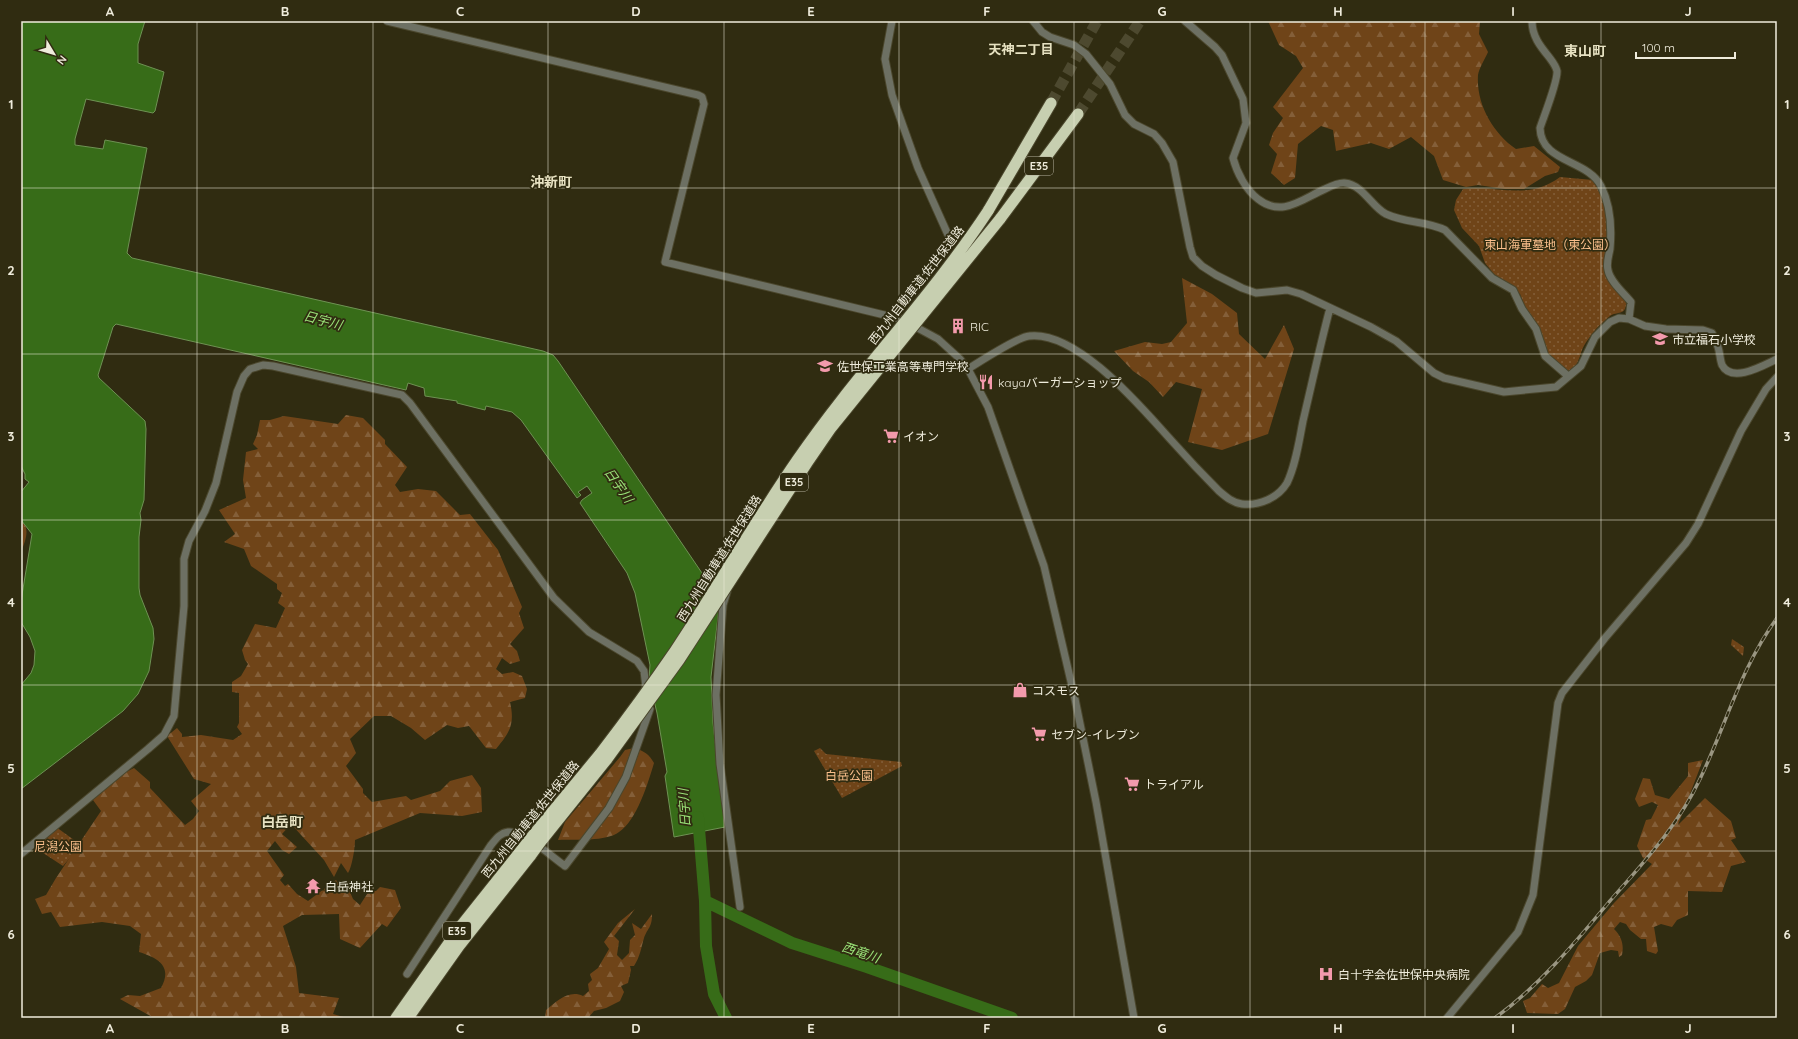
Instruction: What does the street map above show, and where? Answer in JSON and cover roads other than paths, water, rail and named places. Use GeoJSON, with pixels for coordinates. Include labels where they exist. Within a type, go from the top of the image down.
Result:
{"type":"FeatureCollection","features":[{"type":"Feature","properties":{"kind":"highway","name":"西九州自動車道;佐世保道路"},"geometry":{"type":"LineString","coordinates":[[603,757],[672,656],[819,428],[939,281],[988,211],[1051,103]]}},
{"type":"Feature","properties":{"kind":"highway","name":"西九州自動車道;佐世保道路"},"geometry":{"type":"LineString","coordinates":[[408,1018],[527,851],[679,660],[807,462],[831,428],[1000,219],[1078,114]]}},
{"type":"Feature","properties":{"kind":"highway","name":"西九州自動車道;佐世保道路"},"geometry":{"type":"LineString","coordinates":[[396,1018],[461,926],[527,851]]}},
{"type":"Feature","properties":{"kind":"street"},"geometry":{"type":"LineString","coordinates":[[388,21],[702,97],[704,104],[665,262],[902,319],[938,339],[960,358],[968,369],[988,407],[1044,566],[1075,699],[1096,802],[1134,1018]]}},
{"type":"Feature","properties":{"kind":"street"},"geometry":{"type":"LineString","coordinates":[[892,21],[885,59],[892,95],[918,168],[949,237]]}},
{"type":"Feature","properties":{"kind":"street"},"geometry":{"type":"LineString","coordinates":[[1033,21],[1042,32],[1050,37],[1074,45],[1089,57],[1110,84],[1125,115],[1134,124],[1154,134],[1162,142],[1173,162],[1193,257],[1202,266],[1226,280],[1256,293],[1288,290],[1301,294],[1371,327],[1396,341],[1434,373],[1454,381],[1504,392],[1556,387],[1581,366],[1595,337],[1610,322],[1619,318],[1630,319],[1645,326],[1666,329],[1703,330],[1712,333],[1718,346],[1722,366],[1737,373],[1747,373],[1777,359]]}},
{"type":"Feature","properties":{"kind":"street"},"geometry":{"type":"LineString","coordinates":[[1185,21],[1222,55],[1243,99],[1246,123],[1233,158],[1240,175],[1254,196],[1264,204],[1280,208],[1293,205],[1330,186],[1346,183],[1355,186],[1386,214],[1416,223],[1438,226],[1445,230],[1492,278],[1513,290],[1522,309],[1536,330],[1545,356],[1568,376]]}},
{"type":"Feature","properties":{"kind":"street"},"geometry":{"type":"LineString","coordinates":[[1532,21],[1532,27],[1538,43],[1554,64],[1557,71],[1556,81],[1540,128],[1540,135],[1545,144],[1554,154],[1592,174],[1601,186],[1607,200],[1611,223],[1608,270],[1614,281],[1631,302],[1630,319]]}},
{"type":"Feature","properties":{"kind":"street"},"geometry":{"type":"LineString","coordinates":[[968,369],[1027,336],[1038,335],[1053,338],[1074,348],[1098,366],[1131,396],[1219,491],[1230,500],[1242,504],[1258,504],[1267,501],[1279,492],[1286,484],[1294,464],[1320,344],[1330,308]]}},
{"type":"Feature","properties":{"kind":"street"},"geometry":{"type":"LineString","coordinates":[[407,974],[499,835],[507,832],[522,835],[565,866],[593,831],[612,802],[631,766],[649,712],[670,668],[735,565],[830,421],[902,319]]}},
{"type":"Feature","properties":{"kind":"street"},"geometry":{"type":"LineString","coordinates":[[21,854],[164,735],[174,716],[184,606],[184,559],[189,541],[205,511],[216,483],[237,392],[244,376],[250,369],[263,365],[299,371],[402,394],[554,598],[589,632],[637,661],[644,671],[649,712]]}},
{"type":"Feature","properties":{"kind":"street"},"geometry":{"type":"LineString","coordinates":[[1447,1018],[1518,932],[1533,895],[1557,710],[1562,693],[1605,638],[1686,543],[1698,524],[1741,431],[1766,389],[1777,377]]}},
{"type":"Feature","properties":{"kind":"street"},"geometry":{"type":"LineString","coordinates":[[735,565],[723,605],[716,695],[720,764],[740,907]]}},
{"type":"Feature","properties":{"kind":"water"},"geometry":{"type":"Polygon","coordinates":[[[21,21],[145,21],[138,44],[138,63],[164,72],[155,111],[153,113],[86,99],[75,139],[75,145],[103,149],[105,140],[147,148],[127,253],[132,258],[543,351],[553,355],[704,576],[703,578],[718,597],[719,608],[711,677],[713,723],[725,827],[674,837],[665,776],[667,772],[657,713],[649,679],[650,665],[635,593],[627,573],[580,503],[592,493],[587,486],[578,492],[581,495],[577,498],[521,420],[512,412],[486,406],[485,410],[457,403],[457,401],[425,396],[424,388],[408,383],[406,390],[116,324],[113,327],[98,375],[99,378],[145,421],[144,500],[140,513],[139,588],[140,595],[153,628],[154,639],[149,671],[138,694],[123,711],[21,789],[21,685],[31,673],[34,665],[35,651],[30,637],[21,622],[21,601],[32,534],[21,520],[21,492],[29,482],[25,479],[25,474],[21,466],[21,21]]]}},
{"type":"Feature","properties":{"kind":"waterway","name":"日宇川"},"geometry":{"type":"LineString","coordinates":[[698,817],[705,901],[706,946],[714,994],[726,1018]]}},
{"type":"Feature","properties":{"kind":"waterway","name":"西竜川"},"geometry":{"type":"LineString","coordinates":[[705,901],[792,943],[867,967],[1012,1018]]}},
{"type":"Feature","properties":{"kind":"tunnel"},"geometry":{"type":"LineString","coordinates":[[1051,103],[1097,21]]}},
{"type":"Feature","properties":{"kind":"tunnel"},"geometry":{"type":"LineString","coordinates":[[1078,114],[1140,21]]}},
{"type":"Feature","properties":{"kind":"railway"},"geometry":{"type":"LineString","coordinates":[[1495,1018],[1511,1006],[1555,964],[1659,844],[1671,828],[1700,779],[1753,656],[1777,618]]}},
{"type":"Feature","properties":{"kind":"place","name":"RIC"},"geometry":{"type":"Point","coordinates":[958,326]}},
{"type":"Feature","properties":{"kind":"place","name":"市立福石小学校"},"geometry":{"type":"Point","coordinates":[1660,339]}},
{"type":"Feature","properties":{"kind":"place","name":"佐世保工業高等専門学校"},"geometry":{"type":"Point","coordinates":[825,366]}},
{"type":"Feature","properties":{"kind":"place","name":"kayaバーガーショップ"},"geometry":{"type":"Point","coordinates":[986,382]}},
{"type":"Feature","properties":{"kind":"place","name":"イオン"},"geometry":{"type":"Point","coordinates":[891,436]}},
{"type":"Feature","properties":{"kind":"place","name":"コスモス"},"geometry":{"type":"Point","coordinates":[1020,690]}},
{"type":"Feature","properties":{"kind":"place","name":"セブン-イレブン"},"geometry":{"type":"Point","coordinates":[1039,734]}},
{"type":"Feature","properties":{"kind":"place","name":"トライアル"},"geometry":{"type":"Point","coordinates":[1132,784]}},
{"type":"Feature","properties":{"kind":"place","name":"白岳神社"},"geometry":{"type":"Point","coordinates":[313,886]}},
{"type":"Feature","properties":{"kind":"place","name":"白十字会佐世保中央病院"},"geometry":{"type":"Point","coordinates":[1326,974]}},
{"type":"Feature","properties":{"kind":"district","name":"天神二丁目"},"geometry":{"type":"Point","coordinates":[1021,49]}},
{"type":"Feature","properties":{"kind":"district","name":"東山町"},"geometry":{"type":"Point","coordinates":[1585,51]}},
{"type":"Feature","properties":{"kind":"district","name":"沖新町"},"geometry":{"type":"Point","coordinates":[551,182]}},
{"type":"Feature","properties":{"kind":"district","name":"白岳町"},"geometry":{"type":"Point","coordinates":[282,822]}},
{"type":"Feature","properties":{"kind":"park label","name":"東山海軍墓地（東公園）"},"geometry":{"type":"Point","coordinates":[1550,244]}},
{"type":"Feature","properties":{"kind":"park label","name":"白岳公園"},"geometry":{"type":"Point","coordinates":[849,775]}},
{"type":"Feature","properties":{"kind":"park label","name":"尼潟公園"},"geometry":{"type":"Point","coordinates":[58,846]}}]}
